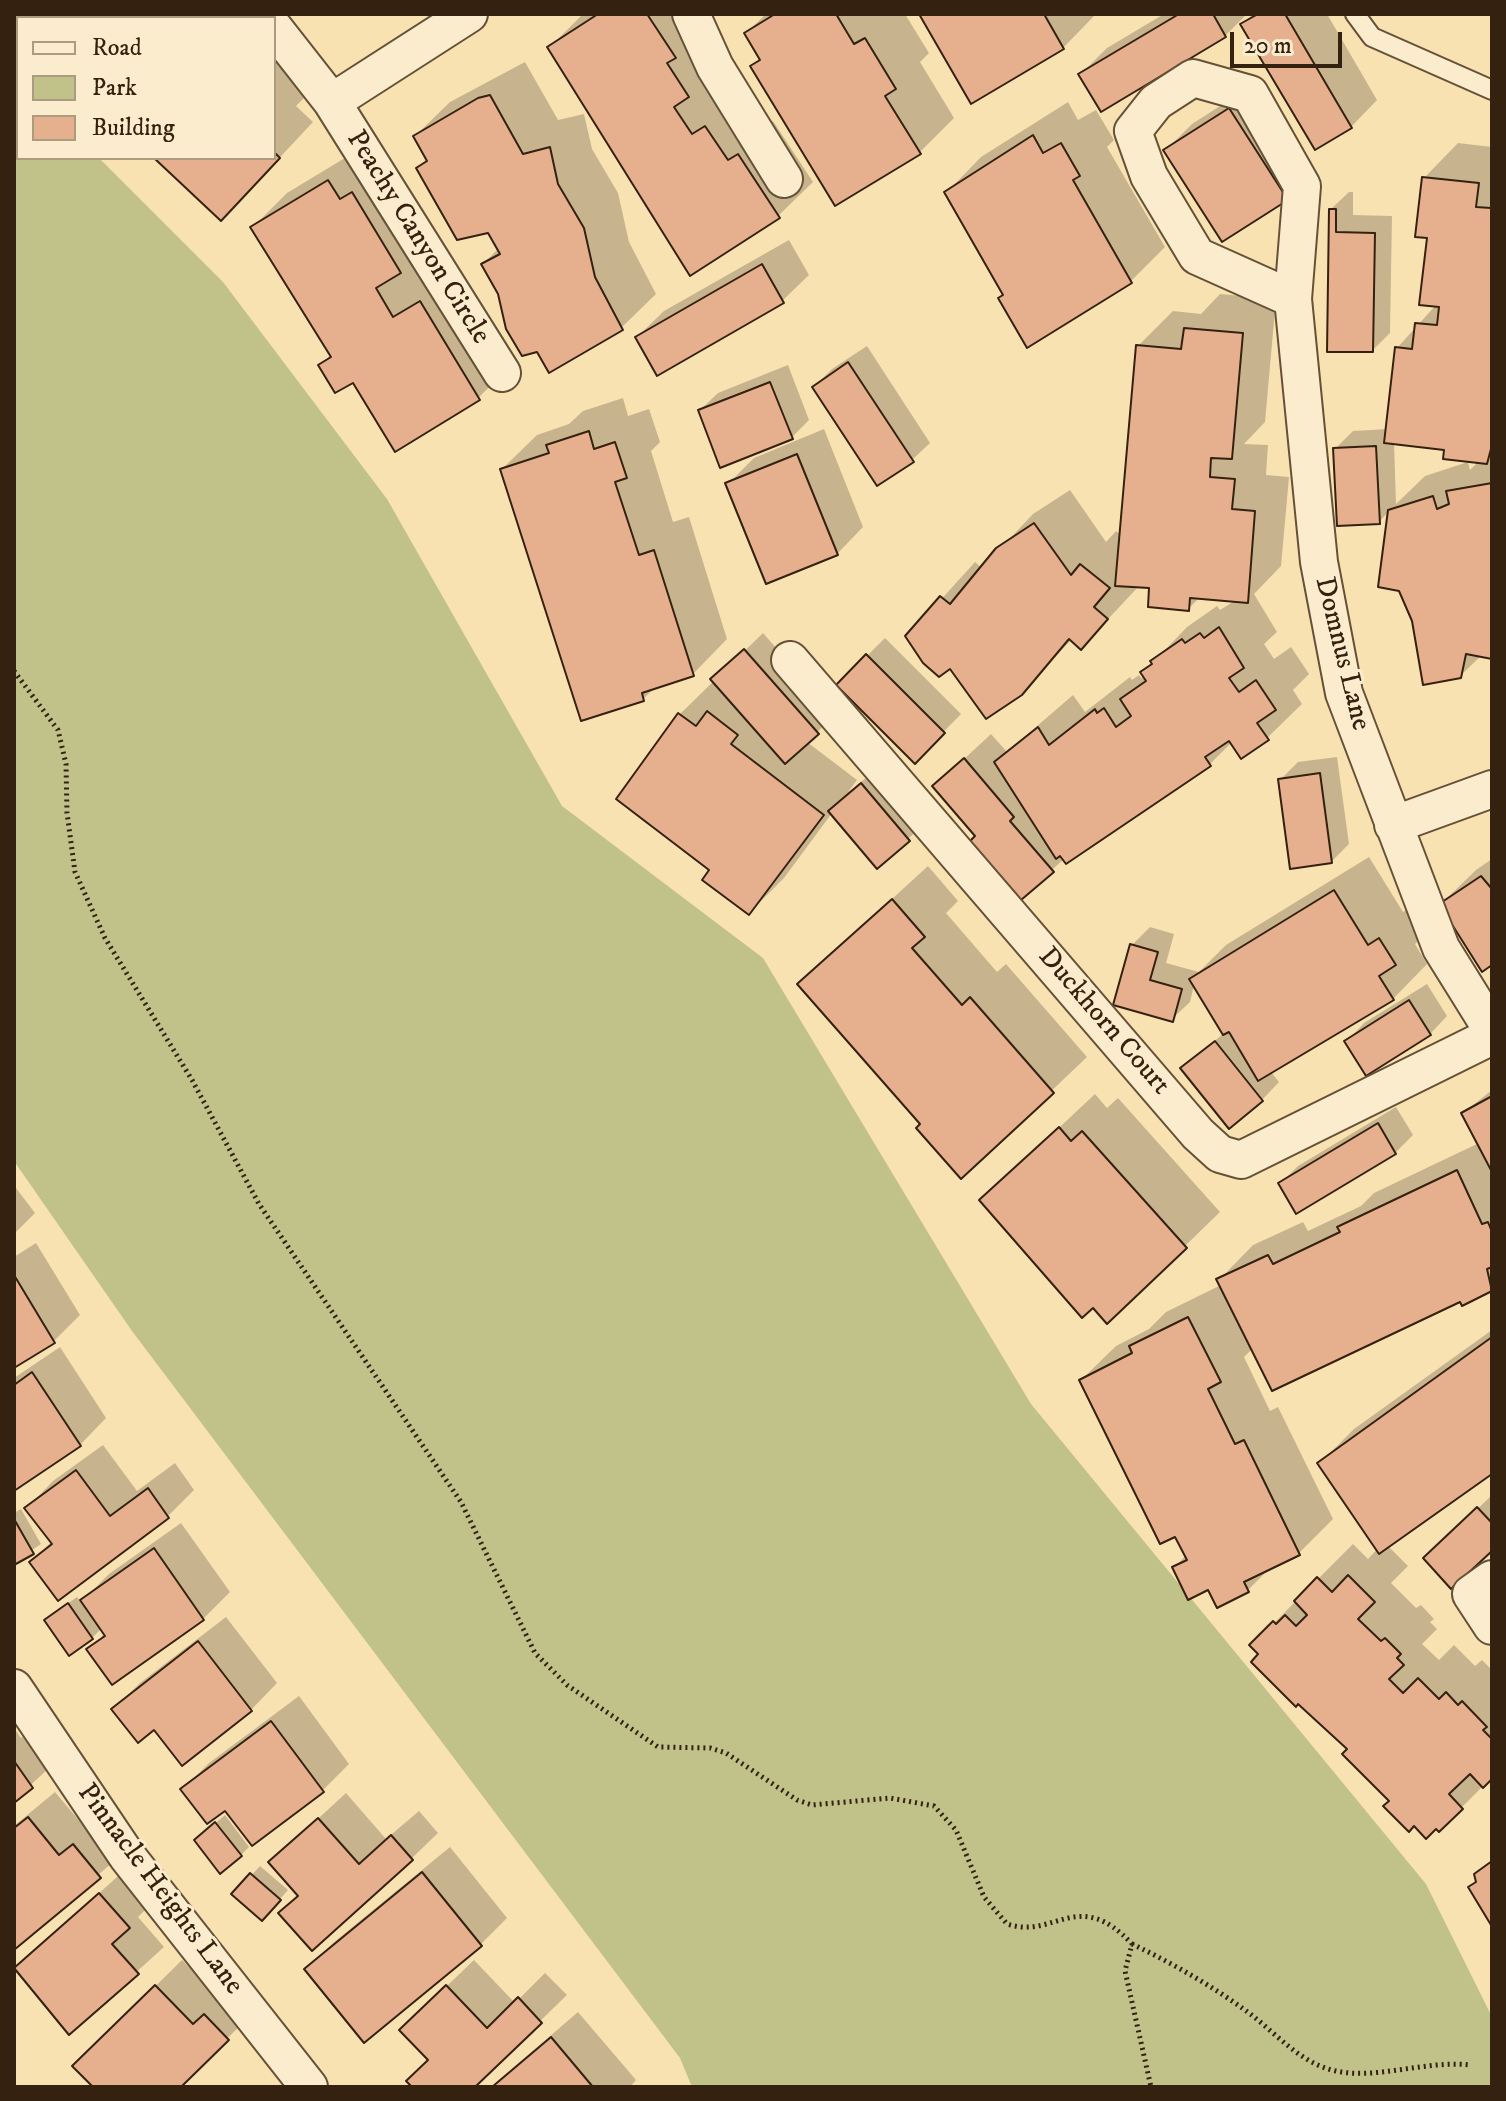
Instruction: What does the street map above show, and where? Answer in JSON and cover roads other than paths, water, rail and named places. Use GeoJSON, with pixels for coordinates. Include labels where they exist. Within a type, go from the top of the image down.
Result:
{"type":"FeatureCollection","features":[{"type":"Feature","properties":{"kind":"street","name":"Peachy Canyon Circle"},"geometry":{"type":"LineString","coordinates":[[332,102],[469,14]]}},
{"type":"Feature","properties":{"kind":"street"},"geometry":{"type":"LineString","coordinates":[[691,14],[715,67],[784,179]]}},
{"type":"Feature","properties":{"kind":"street","name":"Peachy Canyon Circle"},"geometry":{"type":"LineString","coordinates":[[276,31],[332,102],[502,373]]}},
{"type":"Feature","properties":{"kind":"street","name":"Domnus Lane"},"geometry":{"type":"LineString","coordinates":[[1293,299],[1197,256],[1149,176],[1133,131],[1156,102],[1193,78],[1250,94],[1302,186],[1293,299],[1319,562],[1344,693],[1441,948],[1492,1033]]}},
{"type":"Feature","properties":{"kind":"street","name":"Duckhorn Court"},"geometry":{"type":"LineString","coordinates":[[790,660],[1198,1134],[1220,1154],[1241,1160],[1492,1033]]}},
{"type":"Feature","properties":{"kind":"street"},"geometry":{"type":"LineString","coordinates":[[1393,825],[1492,789]]}},
{"type":"Feature","properties":{"kind":"street"},"geometry":{"type":"LineString","coordinates":[[1492,1579],[1471,1594],[1492,1626]]}},
{"type":"Feature","properties":{"kind":"street","name":"Pinnacle Heights Lane"},"geometry":{"type":"LineString","coordinates":[[14,1688],[127,1856],[309,2087]]}},
{"type":"Feature","properties":{"kind":"lane"},"geometry":{"type":"LineString","coordinates":[[1355,14],[1372,37],[1492,90]]}}]}
